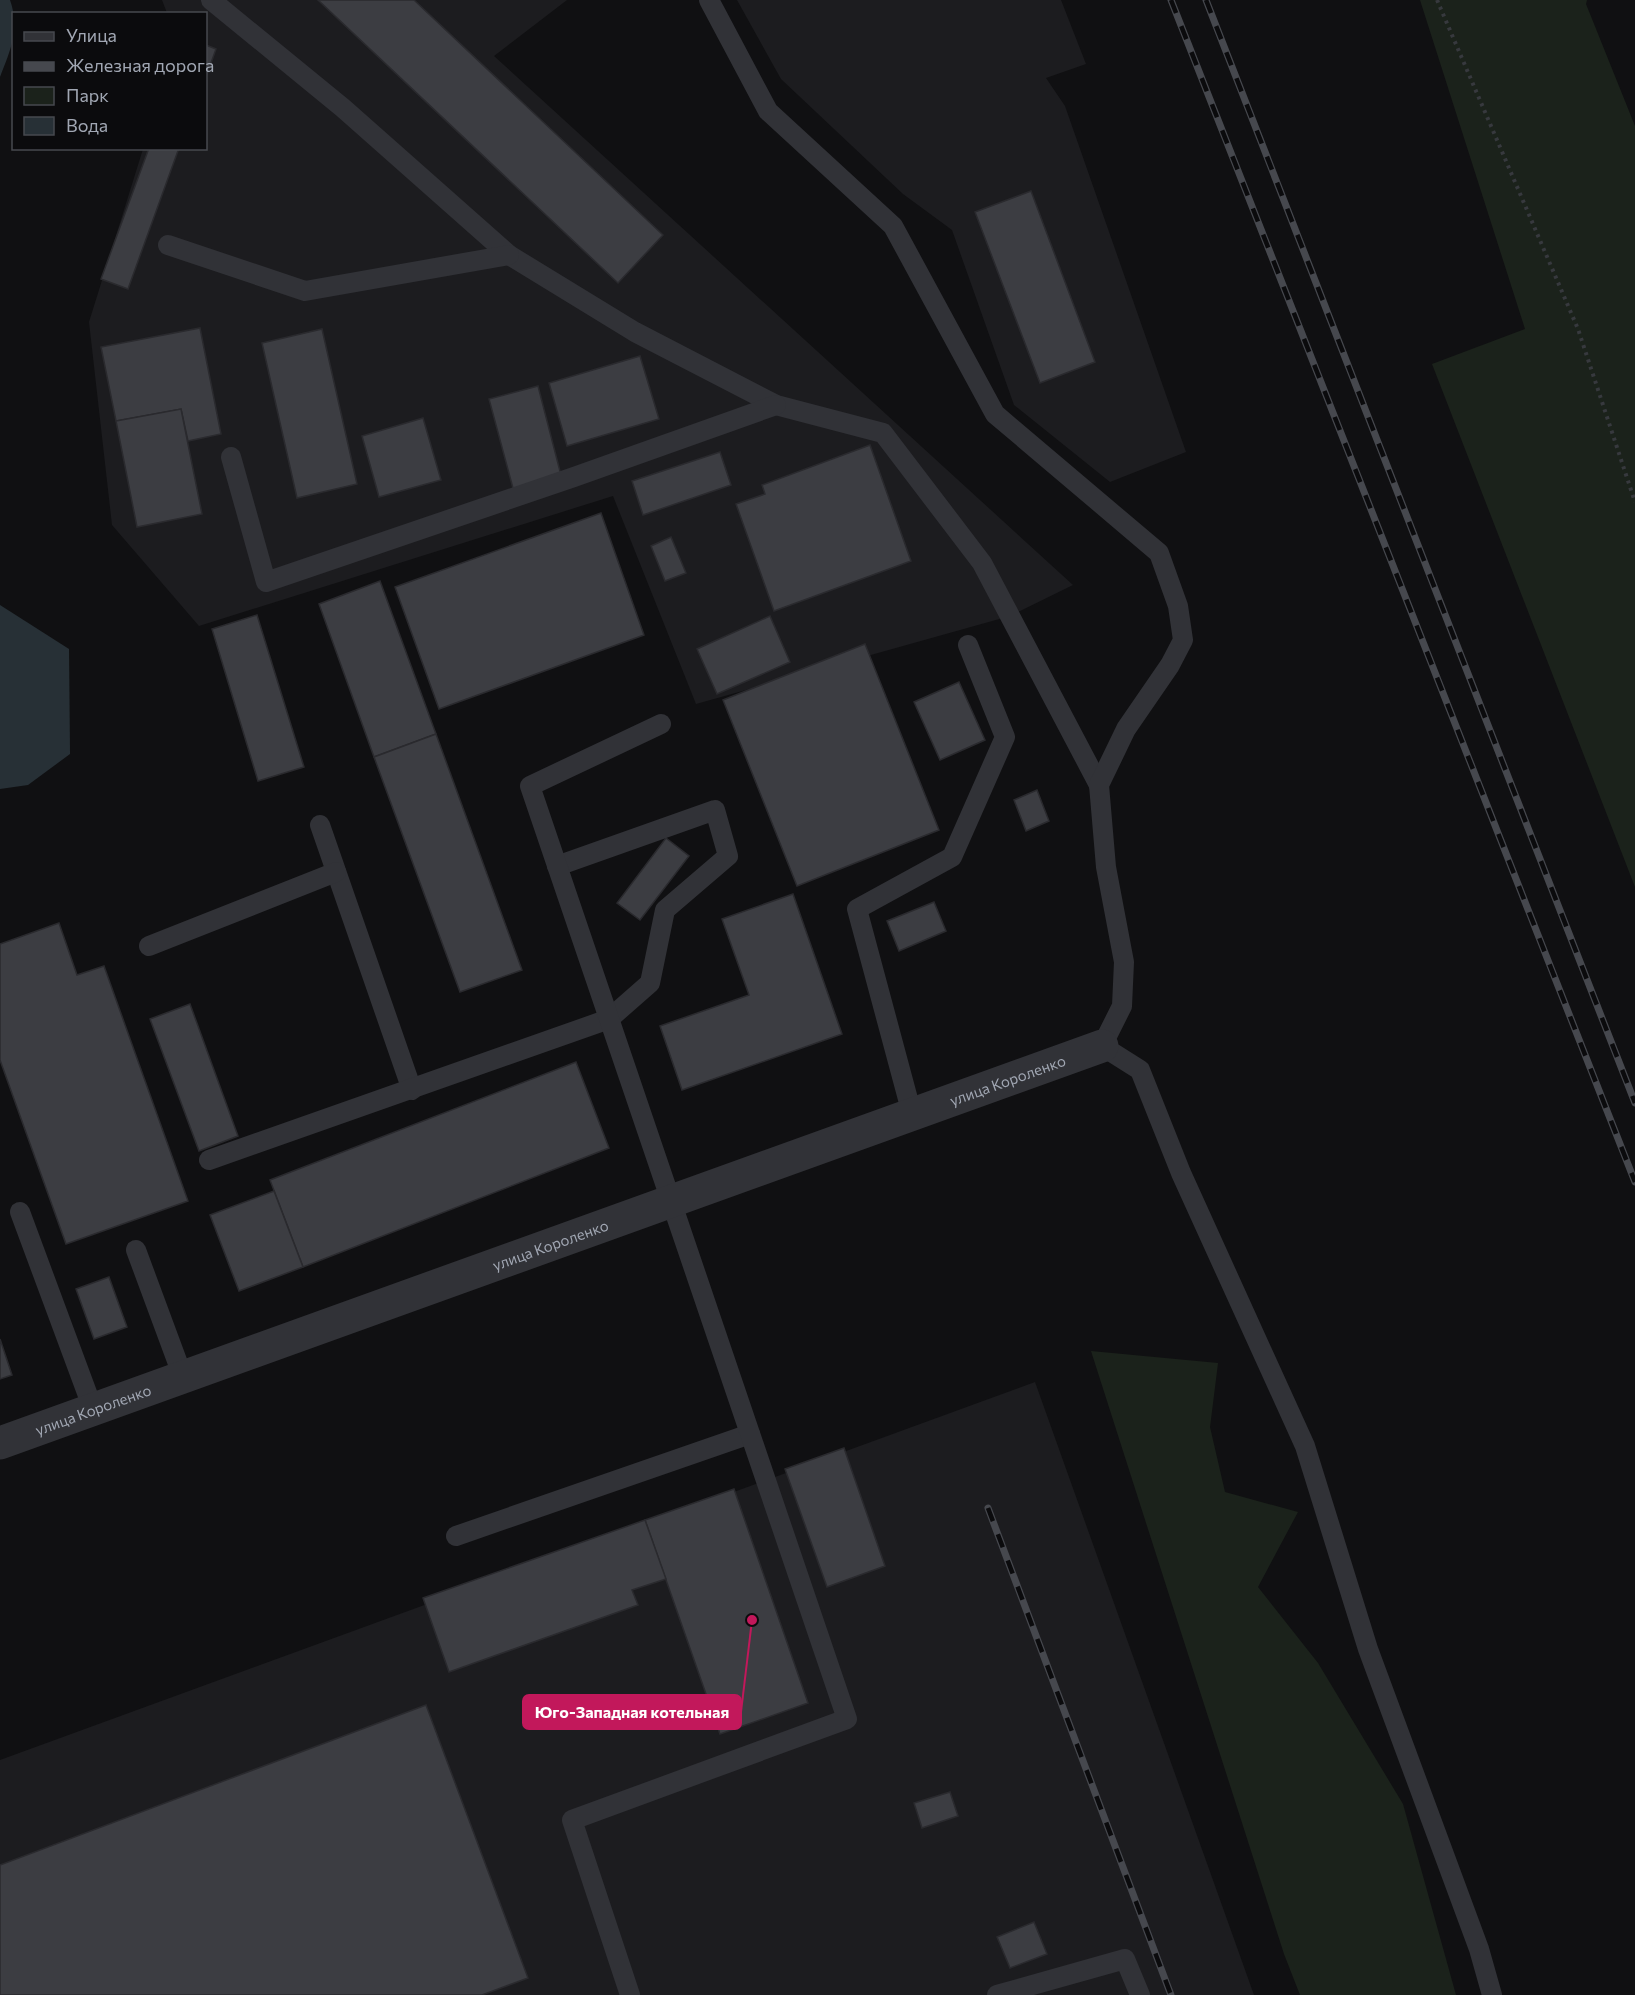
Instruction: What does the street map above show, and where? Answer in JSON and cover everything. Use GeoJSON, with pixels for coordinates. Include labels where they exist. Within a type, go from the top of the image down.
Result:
{"type":"FeatureCollection","features":[{"type":"Feature","properties":{"kind":"street","name":"улица Короленко"},"geometry":{"type":"LineString","coordinates":[[0,1443],[1102,1046]]}},
{"type":"Feature","properties":{"kind":"lane"},"geometry":{"type":"LineString","coordinates":[[211,0],[343,108],[509,255],[635,332],[776,405],[883,433],[982,563],[1099,785],[1106,867],[1124,962],[1122,1006],[1102,1046],[1140,1070],[1181,1173],[1305,1446],[1368,1649],[1479,1949],[1492,1995]]}},
{"type":"Feature","properties":{"kind":"lane"},"geometry":{"type":"LineString","coordinates":[[709,0],[768,111],[893,226],[995,414],[1159,553],[1178,606],[1183,640],[1170,665],[1126,729],[1099,785]]}},
{"type":"Feature","properties":{"kind":"lane"},"geometry":{"type":"LineString","coordinates":[[168,245],[305,291],[509,255]]}},
{"type":"Feature","properties":{"kind":"lane"},"geometry":{"type":"LineString","coordinates":[[231,457],[266,582],[563,481],[776,405]]}},
{"type":"Feature","properties":{"kind":"lane"},"geometry":{"type":"LineString","coordinates":[[912,1114],[857,909],[952,857],[1005,737],[968,645]]}},
{"type":"Feature","properties":{"kind":"lane"},"geometry":{"type":"LineString","coordinates":[[630,1995],[572,1820],[847,1719],[530,786],[661,724]]}},
{"type":"Feature","properties":{"kind":"lane"},"geometry":{"type":"LineString","coordinates":[[209,1160],[609,1019],[650,983],[665,910],[728,856],[715,810],[557,866]]}},
{"type":"Feature","properties":{"kind":"lane"},"geometry":{"type":"LineString","coordinates":[[320,825],[412,1090]]}},
{"type":"Feature","properties":{"kind":"lane"},"geometry":{"type":"LineString","coordinates":[[149,946],[336,872]]}},
{"type":"Feature","properties":{"kind":"lane"},"geometry":{"type":"LineString","coordinates":[[20,1212],[93,1409]]}},
{"type":"Feature","properties":{"kind":"lane"},"geometry":{"type":"LineString","coordinates":[[136,1250],[183,1377]]}},
{"type":"Feature","properties":{"kind":"lane"},"geometry":{"type":"LineString","coordinates":[[456,1536],[750,1434]]}},
{"type":"Feature","properties":{"kind":"lane"},"geometry":{"type":"LineString","coordinates":[[997,1995],[1125,1959],[1140,1995]]}},
{"type":"Feature","properties":{"kind":"path"},"geometry":{"type":"LineString","coordinates":[[1437,0],[1578,329],[1635,502]]}},
{"type":"Feature","properties":{"kind":"shaded area"},"geometry":{"type":"Polygon","coordinates":[[[162,0],[567,0],[494,56],[1073,585],[1010,616],[696,704],[613,496],[199,626],[112,525],[89,322],[143,150],[207,150],[207,12],[167,12],[162,0]]]}},
{"type":"Feature","properties":{"kind":"shaded area"},"geometry":{"type":"Polygon","coordinates":[[[737,0],[1061,0],[1086,64],[1046,78],[1065,106],[1186,452],[1110,482],[1014,405],[952,230],[903,194],[781,79],[737,0]]]}},
{"type":"Feature","properties":{"kind":"shaded area"},"geometry":{"type":"Polygon","coordinates":[[[1035,1382],[1254,1995],[0,1995],[0,1760],[1035,1382]]]}},
{"type":"Feature","properties":{"kind":"green space"},"geometry":{"type":"Polygon","coordinates":[[[1420,0],[1587,0],[1586,4],[1635,126],[1635,887],[1432,364],[1525,329],[1420,0]]]}},
{"type":"Feature","properties":{"kind":"green space"},"geometry":{"type":"Polygon","coordinates":[[[1091,1351],[1218,1363],[1210,1427],[1225,1492],[1298,1512],[1258,1587],[1318,1663],[1403,1804],[1456,1995],[1300,1995],[1284,1954],[1091,1351]]]}},
{"type":"Feature","properties":{"kind":"water"},"geometry":{"type":"Polygon","coordinates":[[[0,0],[10,0],[13,12],[12,44],[0,77],[0,0]]]}},
{"type":"Feature","properties":{"kind":"water"},"geometry":{"type":"Polygon","coordinates":[[[0,605],[69,649],[70,754],[28,785],[0,789],[0,605]]]}},
{"type":"Feature","properties":{"kind":"building"},"geometry":{"type":"Polygon","coordinates":[[[318,0],[414,0],[663,235],[618,283],[318,0]]]}},
{"type":"Feature","properties":{"kind":"building"},"geometry":{"type":"Polygon","coordinates":[[[207,45],[216,49],[207,74],[207,45]]]}},
{"type":"Feature","properties":{"kind":"building"},"geometry":{"type":"Polygon","coordinates":[[[148,150],[178,150],[128,289],[101,279],[148,150]]]}},
{"type":"Feature","properties":{"kind":"building"},"geometry":{"type":"Polygon","coordinates":[[[1031,191],[1095,362],[1040,383],[975,212],[1031,191]]]}},
{"type":"Feature","properties":{"kind":"building"},"geometry":{"type":"Polygon","coordinates":[[[200,328],[221,434],[188,441],[181,409],[116,421],[101,347],[200,328]]]}},
{"type":"Feature","properties":{"kind":"building"},"geometry":{"type":"Polygon","coordinates":[[[322,329],[357,484],[297,498],[262,343],[322,329]]]}},
{"type":"Feature","properties":{"kind":"building"},"geometry":{"type":"Polygon","coordinates":[[[640,356],[659,419],[567,446],[549,383],[640,356]]]}},
{"type":"Feature","properties":{"kind":"building"},"geometry":{"type":"Polygon","coordinates":[[[538,386],[562,479],[514,492],[489,399],[538,386]]]}},
{"type":"Feature","properties":{"kind":"building"},"geometry":{"type":"Polygon","coordinates":[[[181,409],[202,514],[137,527],[116,421],[181,409]]]}},
{"type":"Feature","properties":{"kind":"building"},"geometry":{"type":"Polygon","coordinates":[[[423,418],[441,480],[379,497],[362,436],[423,418]]]}},
{"type":"Feature","properties":{"kind":"building"},"geometry":{"type":"Polygon","coordinates":[[[870,445],[911,561],[774,611],[736,504],[765,494],[762,485],[870,445]]]}},
{"type":"Feature","properties":{"kind":"building"},"geometry":{"type":"Polygon","coordinates":[[[720,452],[731,485],[643,515],[632,481],[720,452]]]}},
{"type":"Feature","properties":{"kind":"building"},"geometry":{"type":"Polygon","coordinates":[[[601,513],[644,635],[439,709],[395,587],[601,513]]]}},
{"type":"Feature","properties":{"kind":"building"},"geometry":{"type":"Polygon","coordinates":[[[671,537],[686,573],[665,581],[651,546],[671,537]]]}},
{"type":"Feature","properties":{"kind":"building"},"geometry":{"type":"Polygon","coordinates":[[[380,581],[436,734],[374,757],[319,604],[380,581]]]}},
{"type":"Feature","properties":{"kind":"building"},"geometry":{"type":"Polygon","coordinates":[[[257,615],[304,767],[258,781],[212,629],[257,615]]]}},
{"type":"Feature","properties":{"kind":"building"},"geometry":{"type":"Polygon","coordinates":[[[770,616],[790,662],[717,694],[697,649],[770,616]]]}},
{"type":"Feature","properties":{"kind":"building"},"geometry":{"type":"Polygon","coordinates":[[[865,644],[939,830],[797,886],[723,700],[865,644]]]}},
{"type":"Feature","properties":{"kind":"building"},"geometry":{"type":"Polygon","coordinates":[[[959,682],[985,740],[940,760],[914,702],[959,682]]]}},
{"type":"Feature","properties":{"kind":"building"},"geometry":{"type":"Polygon","coordinates":[[[436,734],[522,970],[460,992],[374,757],[436,734]]]}},
{"type":"Feature","properties":{"kind":"building"},"geometry":{"type":"Polygon","coordinates":[[[1037,790],[1049,821],[1026,831],[1014,800],[1037,790]]]}},
{"type":"Feature","properties":{"kind":"building"},"geometry":{"type":"Polygon","coordinates":[[[666,838],[689,856],[640,920],[617,903],[666,838]]]}},
{"type":"Feature","properties":{"kind":"building"},"geometry":{"type":"Polygon","coordinates":[[[793,894],[842,1034],[682,1090],[660,1026],[749,995],[722,919],[793,894]]]}},
{"type":"Feature","properties":{"kind":"building"},"geometry":{"type":"Polygon","coordinates":[[[934,902],[946,931],[899,951],[887,921],[934,902]]]}},
{"type":"Feature","properties":{"kind":"building"},"geometry":{"type":"Polygon","coordinates":[[[59,923],[77,975],[104,966],[188,1201],[66,1244],[0,1060],[0,944],[59,923]]]}},
{"type":"Feature","properties":{"kind":"building"},"geometry":{"type":"Polygon","coordinates":[[[190,1004],[238,1136],[199,1151],[150,1019],[190,1004]]]}},
{"type":"Feature","properties":{"kind":"building"},"geometry":{"type":"Polygon","coordinates":[[[576,1062],[609,1148],[303,1267],[270,1180],[576,1062]]]}},
{"type":"Feature","properties":{"kind":"building"},"geometry":{"type":"Polygon","coordinates":[[[274,1191],[303,1267],[239,1291],[210,1215],[274,1191]]]}},
{"type":"Feature","properties":{"kind":"building"},"geometry":{"type":"Polygon","coordinates":[[[109,1277],[127,1327],[94,1339],[76,1289],[109,1277]]]}},
{"type":"Feature","properties":{"kind":"building"},"geometry":{"type":"Polygon","coordinates":[[[0,1339],[12,1375],[0,1379],[0,1339]]]}},
{"type":"Feature","properties":{"kind":"building"},"geometry":{"type":"Polygon","coordinates":[[[844,1448],[885,1566],[827,1587],[785,1469],[844,1448]]]}},
{"type":"Feature","properties":{"kind":"building"},"geometry":{"type":"Polygon","coordinates":[[[734,1489],[808,1703],[720,1734],[645,1520],[734,1489]]]}},
{"type":"Feature","properties":{"kind":"building"},"geometry":{"type":"Polygon","coordinates":[[[645,1520],[666,1579],[632,1590],[638,1605],[449,1672],[423,1598],[645,1520]]]}},
{"type":"Feature","properties":{"kind":"building"},"geometry":{"type":"Polygon","coordinates":[[[426,1705],[528,1978],[482,1995],[0,1995],[0,1865],[426,1705]]]}},
{"type":"Feature","properties":{"kind":"building"},"geometry":{"type":"Polygon","coordinates":[[[950,1792],[958,1816],[922,1828],[914,1803],[950,1792]]]}},
{"type":"Feature","properties":{"kind":"building"},"geometry":{"type":"Polygon","coordinates":[[[1034,1922],[1047,1954],[1010,1968],[997,1937],[1034,1922]]]}},
{"type":"Feature","properties":{"kind":"railway"},"geometry":{"type":"LineString","coordinates":[[1171,0],[1635,1182]]}},
{"type":"Feature","properties":{"kind":"railway"},"geometry":{"type":"LineString","coordinates":[[1206,0],[1635,1103]]}},
{"type":"Feature","properties":{"kind":"railway"},"geometry":{"type":"LineString","coordinates":[[988,1508],[1171,1995]]}},
{"type":"Feature","properties":{"kind":"place","name":"Юго-Западная котельная"},"geometry":{"type":"Point","coordinates":[752,1620]}}]}
